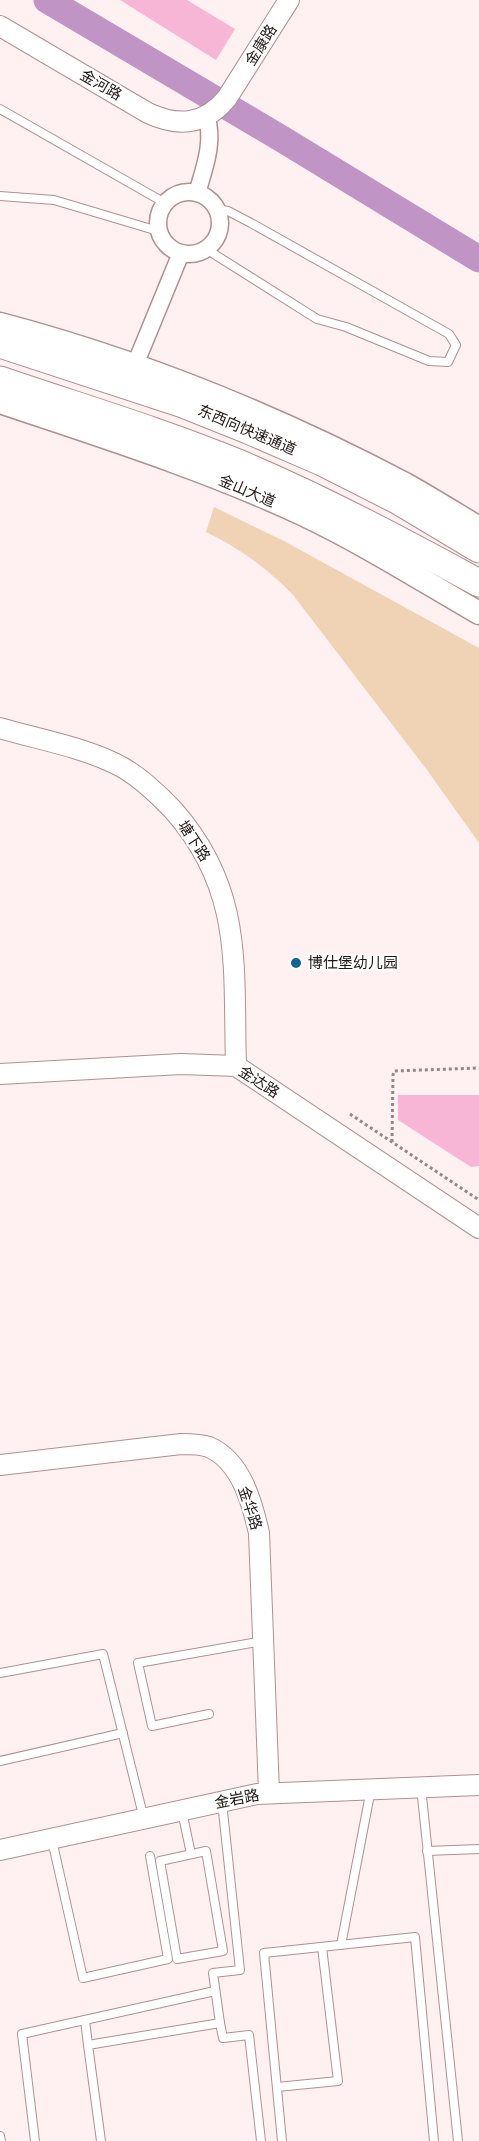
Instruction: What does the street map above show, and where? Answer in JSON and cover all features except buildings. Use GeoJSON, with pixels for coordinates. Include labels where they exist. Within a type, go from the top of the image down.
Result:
{"type":"FeatureCollection","features":[{"type":"Feature","properties":{"kind":"highway","name":"东西向快速通道"},"geometry":{"type":"LineString","coordinates":[[0,344],[183,404],[248,430],[322,462],[397,500],[479,549]]}},
{"type":"Feature","properties":{"kind":"highway"},"geometry":{"type":"LineString","coordinates":[[0,380],[236,462],[382,530],[479,583]]}},
{"type":"Feature","properties":{"kind":"main road"},"geometry":{"type":"LineString","coordinates":[[0,324],[135,365],[254,412],[406,485],[479,528]]}},
{"type":"Feature","properties":{"kind":"main road","name":"金山大道"},"geometry":{"type":"LineString","coordinates":[[0,402],[164,457],[300,514],[372,550],[479,613]]}},
{"type":"Feature","properties":{"kind":"street","name":"金康路"},"geometry":{"type":"LineString","coordinates":[[207,115],[221,105],[233,89],[289,0]]}},
{"type":"Feature","properties":{"kind":"street","name":"金河路"},"geometry":{"type":"LineString","coordinates":[[0,26],[158,117],[187,122],[207,115]]}},
{"type":"Feature","properties":{"kind":"street"},"geometry":{"type":"LineString","coordinates":[[196,193],[209,144],[207,115]]}},
{"type":"Feature","properties":{"kind":"street"},"geometry":{"type":"LineString","coordinates":[[186,192],[196,193],[205,197],[216,209],[220,222],[219,231],[215,240],[206,249],[181,254],[171,249],[163,241],[158,231],[157,221],[160,210],[175,195],[186,192]]}},
{"type":"Feature","properties":{"kind":"street"},"geometry":{"type":"LineString","coordinates":[[135,365],[181,254]]}},
{"type":"Feature","properties":{"kind":"street","name":"塘下路"},"geometry":{"type":"LineString","coordinates":[[0,728],[99,756],[116,764],[131,773],[166,803],[195,838],[216,877],[229,922],[234,954],[236,1066]]}},
{"type":"Feature","properties":{"kind":"street","name":"金达路"},"geometry":{"type":"LineString","coordinates":[[0,1074],[181,1064],[236,1066],[479,1228]]}},
{"type":"Feature","properties":{"kind":"street","name":"金华路"},"geometry":{"type":"LineString","coordinates":[[0,1465],[197,1444],[216,1452],[234,1469],[243,1482],[259,1533],[269,1792]]}},
{"type":"Feature","properties":{"kind":"street","name":"金岩路"},"geometry":{"type":"LineString","coordinates":[[0,1850],[269,1792],[479,1785]]}},
{"type":"Feature","properties":{"kind":"lane"},"geometry":{"type":"LineString","coordinates":[[0,109],[165,203]]}},
{"type":"Feature","properties":{"kind":"lane"},"geometry":{"type":"LineString","coordinates":[[0,196],[54,200],[158,231]]}},
{"type":"Feature","properties":{"kind":"lane"},"geometry":{"type":"LineString","coordinates":[[206,249],[317,319],[346,327],[429,361],[448,362],[456,345],[449,334],[251,223],[228,211],[216,209]]}},
{"type":"Feature","properties":{"kind":"lane"},"geometry":{"type":"LineString","coordinates":[[209,1714],[152,1726],[138,1663],[263,1641]]}},
{"type":"Feature","properties":{"kind":"lane"},"geometry":{"type":"LineString","coordinates":[[0,1673],[103,1654],[144,1819]]}},
{"type":"Feature","properties":{"kind":"lane"},"geometry":{"type":"LineString","coordinates":[[0,1761],[123,1733]]}},
{"type":"Feature","properties":{"kind":"lane"},"geometry":{"type":"LineString","coordinates":[[421,1787],[458,2141]]}},
{"type":"Feature","properties":{"kind":"lane"},"geometry":{"type":"LineString","coordinates":[[341,1945],[371,1789]]}},
{"type":"Feature","properties":{"kind":"lane"},"geometry":{"type":"LineString","coordinates":[[222,1801],[240,1970],[213,1973],[215,1991],[224,2037],[249,2035],[261,2141]]}},
{"type":"Feature","properties":{"kind":"lane"},"geometry":{"type":"LineString","coordinates":[[182,1810],[191,1854]]}},
{"type":"Feature","properties":{"kind":"lane"},"geometry":{"type":"LineString","coordinates":[[52,1840],[82,1978],[168,1959],[150,1856]]}},
{"type":"Feature","properties":{"kind":"lane"},"geometry":{"type":"LineString","coordinates":[[427,1851],[479,1849]]}},
{"type":"Feature","properties":{"kind":"lane"},"geometry":{"type":"LineString","coordinates":[[206,1851],[223,1951],[177,1959],[160,1861],[191,1854],[206,1851]]}},
{"type":"Feature","properties":{"kind":"lane"},"geometry":{"type":"LineString","coordinates":[[282,2141],[264,1953],[415,1937],[434,2141]]}},
{"type":"Feature","properties":{"kind":"lane"},"geometry":{"type":"LineString","coordinates":[[277,2086],[338,2081],[322,1947]]}},
{"type":"Feature","properties":{"kind":"lane"},"geometry":{"type":"LineString","coordinates":[[35,2141],[22,2034],[215,1991]]}},
{"type":"Feature","properties":{"kind":"lane"},"geometry":{"type":"LineString","coordinates":[[85,2020],[101,2141]]}},
{"type":"Feature","properties":{"kind":"lane"},"geometry":{"type":"LineString","coordinates":[[88,2045],[220,2023]]}},
{"type":"Feature","properties":{"kind":"lane"},"geometry":{"type":"LineString","coordinates":[[0,2136],[1,2141]]}},
{"type":"Feature","properties":{"kind":"path"},"geometry":{"type":"LineString","coordinates":[[392,1142],[394,1071],[479,1068]]}},
{"type":"Feature","properties":{"kind":"path"},"geometry":{"type":"LineString","coordinates":[[350,1114],[479,1200]]}},
{"type":"Feature","properties":{"kind":"shaded area"},"geometry":{"type":"Polygon","coordinates":[[[214,507],[284,541],[479,648],[479,843],[427,770],[293,595],[252,559],[206,532],[214,507]]]}},
{"type":"Feature","properties":{"kind":"waterway"},"geometry":{"type":"LineString","coordinates":[[47,0],[479,259]]}},
{"type":"Feature","properties":{"kind":"place","name":"博仕堡幼儿园"},"geometry":{"type":"Point","coordinates":[296,963]}}]}
